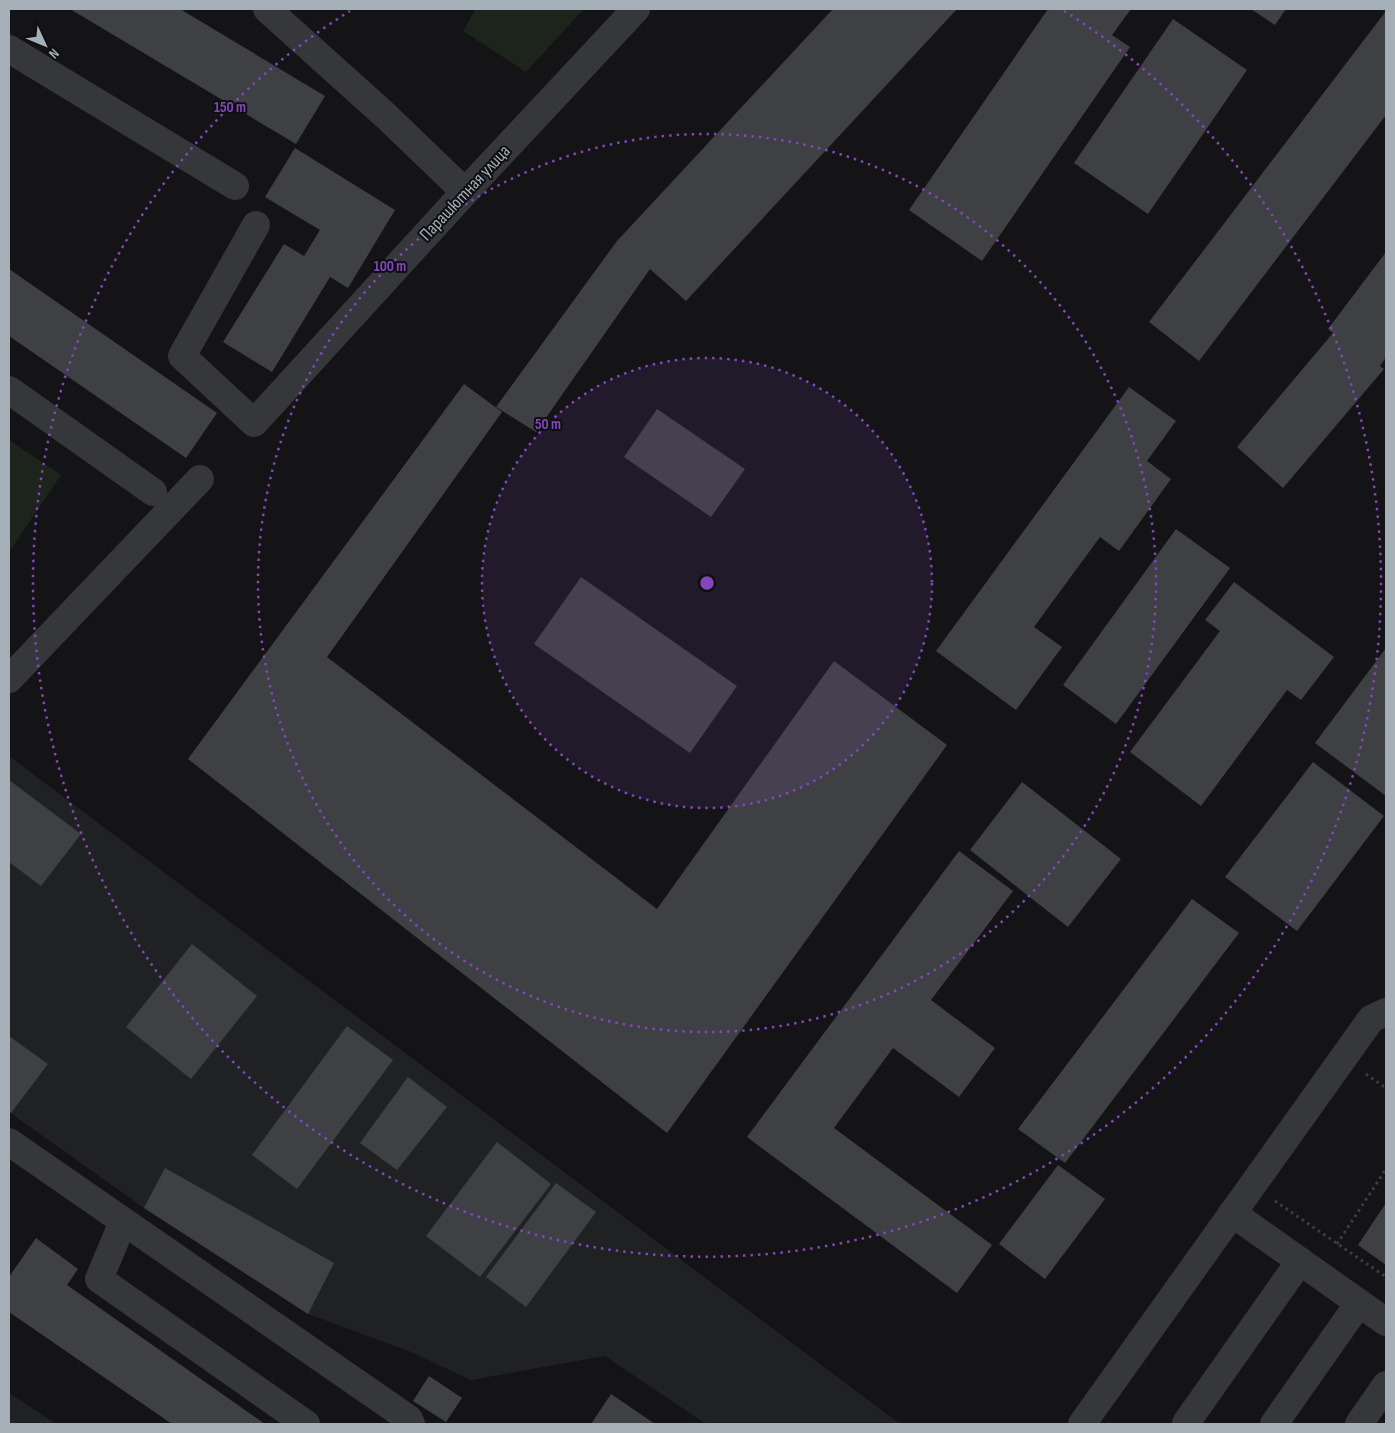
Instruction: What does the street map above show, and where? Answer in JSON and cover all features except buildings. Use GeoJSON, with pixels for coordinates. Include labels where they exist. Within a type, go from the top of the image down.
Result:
{"type":"FeatureCollection","features":[{"type":"Feature","properties":{"kind":"street"},"geometry":{"type":"LineString","coordinates":[[267,9],[386,116],[465,192]]}},
{"type":"Feature","properties":{"kind":"street","name":"Парашютная улица"},"geometry":{"type":"LineString","coordinates":[[256,225],[182,356],[254,423],[465,192],[636,9]]}},
{"type":"Feature","properties":{"kind":"street"},"geometry":{"type":"LineString","coordinates":[[9,49],[235,186]]}},
{"type":"Feature","properties":{"kind":"street"},"geometry":{"type":"LineString","coordinates":[[9,390],[153,492]]}},
{"type":"Feature","properties":{"kind":"street"},"geometry":{"type":"LineString","coordinates":[[14,665],[200,479]]}},
{"type":"Feature","properties":{"kind":"street"},"geometry":{"type":"LineString","coordinates":[[1082,1424],[1371,1020],[1386,1012]]}},
{"type":"Feature","properties":{"kind":"street"},"geometry":{"type":"LineString","coordinates":[[11,1148],[123,1222],[409,1419],[411,1424]]}},
{"type":"Feature","properties":{"kind":"street"},"geometry":{"type":"LineString","coordinates":[[1232,1213],[1386,1322]]}},
{"type":"Feature","properties":{"kind":"street"},"geometry":{"type":"LineString","coordinates":[[123,1222],[99,1279],[306,1424]]}},
{"type":"Feature","properties":{"kind":"street"},"geometry":{"type":"LineString","coordinates":[[1186,1423],[1300,1261]]}},
{"type":"Feature","properties":{"kind":"street"},"geometry":{"type":"LineString","coordinates":[[1274,1424],[1359,1303]]}},
{"type":"Feature","properties":{"kind":"street"},"geometry":{"type":"LineString","coordinates":[[1359,1424],[1386,1385]]}},
{"type":"Feature","properties":{"kind":"path"},"geometry":{"type":"LineString","coordinates":[[1337,1244],[1386,1169]]}},
{"type":"Feature","properties":{"kind":"path"},"geometry":{"type":"LineString","coordinates":[[1252,1186],[1386,1277]]}},
{"type":"Feature","properties":{"kind":"shaded area"},"geometry":{"type":"Polygon","coordinates":[[[476,9],[584,9],[526,72],[463,31],[476,9]]]}},
{"type":"Feature","properties":{"kind":"shaded area"},"geometry":{"type":"Polygon","coordinates":[[[9,440],[61,475],[9,552],[9,440]]]}},
{"type":"Feature","properties":{"kind":"shaded area"},"geometry":{"type":"Polygon","coordinates":[[[9,756],[900,1424],[706,1424],[605,1356],[471,1380],[411,1352],[308,1314],[144,1208],[9,1112],[9,756]]]}},
{"type":"Feature","properties":{"kind":"shaded area"},"geometry":{"type":"Polygon","coordinates":[[[9,1393],[56,1424],[9,1424],[9,1393]]]}}]}
